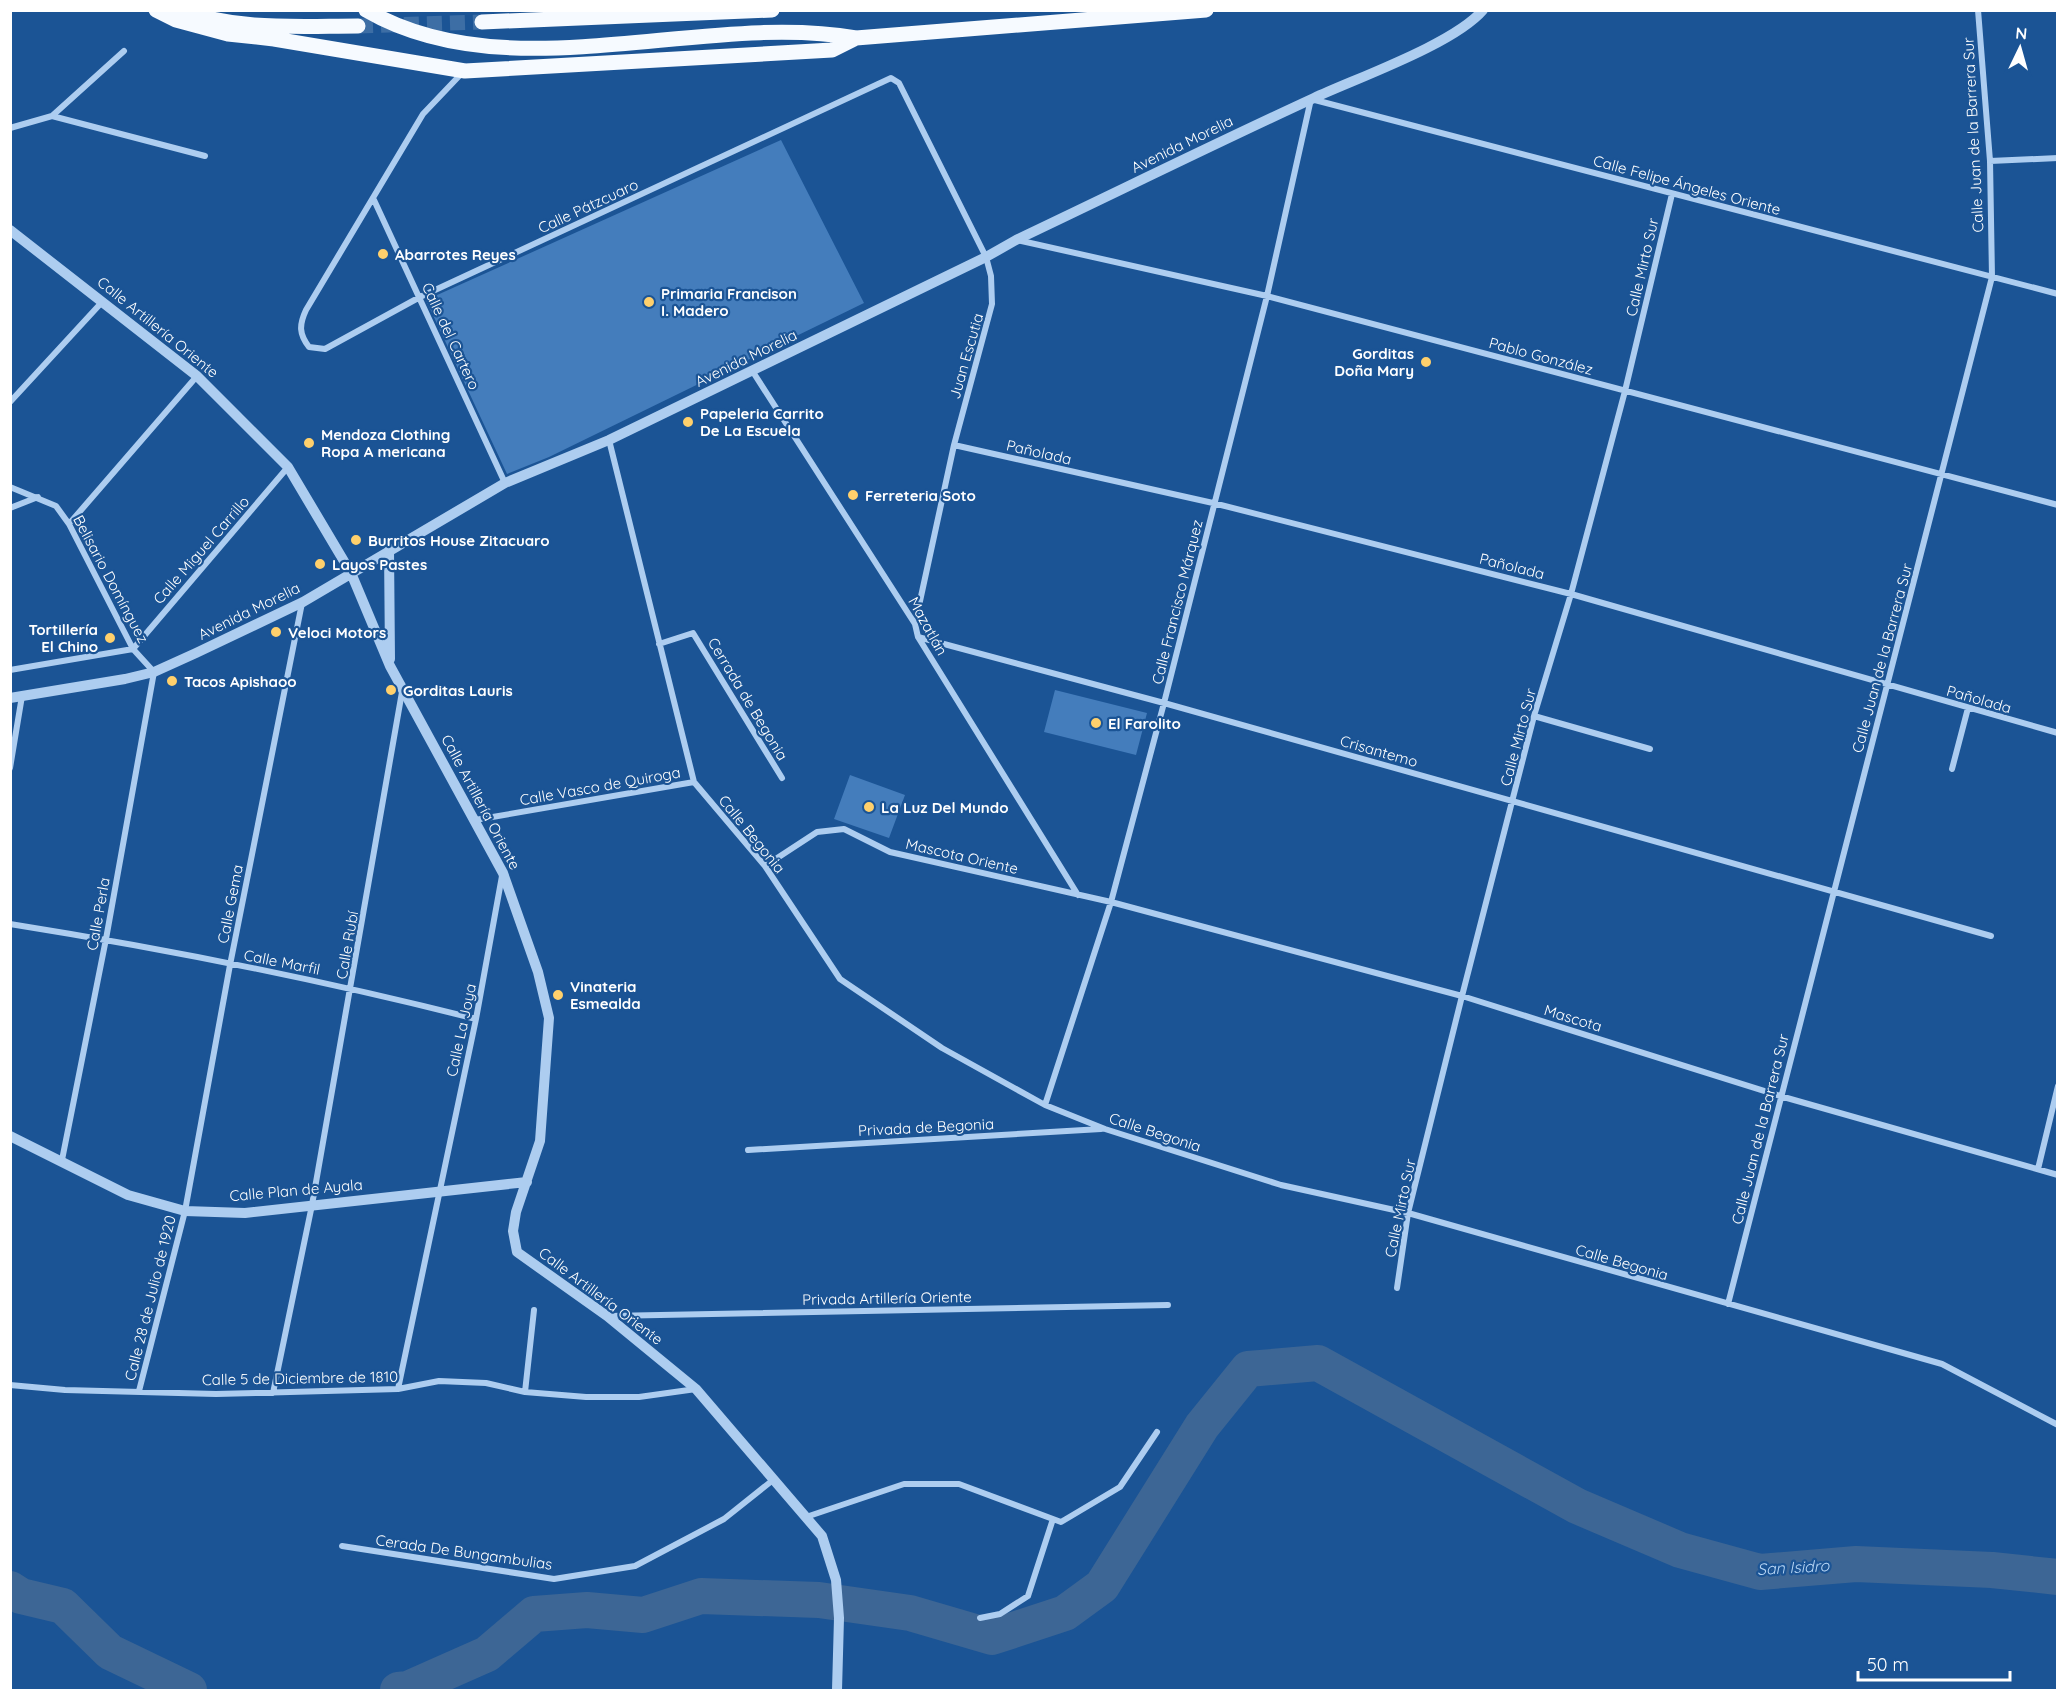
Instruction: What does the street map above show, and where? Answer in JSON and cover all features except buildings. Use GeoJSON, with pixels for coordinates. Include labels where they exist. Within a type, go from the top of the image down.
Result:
{"type":"FeatureCollection","features":[{"type":"Feature","properties":{"kind":"main road"},"geometry":{"type":"LineString","coordinates":[[156,10],[176,21],[228,34],[274,39],[465,71],[832,50],[856,38]]}},
{"type":"Feature","properties":{"kind":"main road"},"geometry":{"type":"LineString","coordinates":[[181,10],[207,20],[280,27],[358,26]]}},
{"type":"Feature","properties":{"kind":"main road"},"geometry":{"type":"LineString","coordinates":[[366,10],[413,32],[440,39],[516,47],[612,45],[770,32],[820,32],[856,38],[1206,10]]}},
{"type":"Feature","properties":{"kind":"main road"},"geometry":{"type":"LineString","coordinates":[[482,22],[772,10]]}},
{"type":"Feature","properties":{"kind":"street","name":"Avenida Morelia"},"geometry":{"type":"LineString","coordinates":[[16,697],[154,672],[303,602],[505,483],[609,440],[753,372],[1016,240],[1311,99],[1433,44],[1476,19],[1483,10]]}},
{"type":"Feature","properties":{"kind":"street","name":"Calle Juan de la Barrera Sur"},"geometry":{"type":"LineString","coordinates":[[1728,1304],[1992,277],[1990,161],[1978,10]]}},
{"type":"Feature","properties":{"kind":"street"},"geometry":{"type":"LineString","coordinates":[[10,128],[52,116],[124,51]]}},
{"type":"Feature","properties":{"kind":"street"},"geometry":{"type":"LineString","coordinates":[[374,200],[423,114],[465,71]]}},
{"type":"Feature","properties":{"kind":"street","name":"Calle Pátzcuaro"},"geometry":{"type":"LineString","coordinates":[[374,200],[301,321],[300,335],[309,347],[325,349],[420,297],[891,78]]}},
{"type":"Feature","properties":{"kind":"street","name":"Juan Escutia"},"geometry":{"type":"LineString","coordinates":[[891,78],[899,83],[986,257],[991,276],[992,304],[954,445],[915,624]]}},
{"type":"Feature","properties":{"kind":"street","name":"Calle Felipe Ángeles Oriente"},"geometry":{"type":"LineString","coordinates":[[1311,99],[2058,294]]}},
{"type":"Feature","properties":{"kind":"street","name":"Calle Francisco Márquez"},"geometry":{"type":"LineString","coordinates":[[1046,1106],[1111,903],[1164,703],[1267,296],[1311,99]]}},
{"type":"Feature","properties":{"kind":"street"},"geometry":{"type":"LineString","coordinates":[[52,116],[205,156]]}},
{"type":"Feature","properties":{"kind":"street"},"geometry":{"type":"LineString","coordinates":[[1990,161],[2058,158]]}},
{"type":"Feature","properties":{"kind":"street","name":"Calle Mirto Sur"},"geometry":{"type":"LineString","coordinates":[[1396,1288],[1408,1213],[1462,996],[1534,716],[1571,594],[1625,391],[1672,194]]}},
{"type":"Feature","properties":{"kind":"street","name":"Calle del Cartero"},"geometry":{"type":"LineString","coordinates":[[374,200],[505,483]]}},
{"type":"Feature","properties":{"kind":"street","name":"Calle Artillería Oriente"},"geometry":{"type":"LineString","coordinates":[[11,232],[104,300],[197,376],[288,467],[351,573],[390,666],[503,873],[538,972],[549,1018],[540,1141],[516,1212],[513,1231],[517,1252],[607,1316],[696,1389],[822,1536],[836,1580],[839,1618],[837,1690]]}},
{"type":"Feature","properties":{"kind":"street","name":"Pablo González"},"geometry":{"type":"LineString","coordinates":[[1016,240],[1267,296],[2058,505]]}},
{"type":"Feature","properties":{"kind":"street"},"geometry":{"type":"LineString","coordinates":[[10,402],[104,300]]}},
{"type":"Feature","properties":{"kind":"street","name":"Mazatlán"},"geometry":{"type":"LineString","coordinates":[[753,372],[915,624],[918,637],[1078,895]]}},
{"type":"Feature","properties":{"kind":"street"},"geometry":{"type":"LineString","coordinates":[[69,524],[197,376]]}},
{"type":"Feature","properties":{"kind":"street","name":"Calle Begonia"},"geometry":{"type":"LineString","coordinates":[[609,440],[694,782],[765,866],[840,979],[942,1048],[1046,1106],[1105,1129],[1281,1185],[1408,1213],[1941,1364],[2058,1425]]}},
{"type":"Feature","properties":{"kind":"street","name":"Pañolada"},"geometry":{"type":"LineString","coordinates":[[954,445],[1213,503],[1571,594],[2058,733]]}},
{"type":"Feature","properties":{"kind":"street","name":"Calle Miguel Carrillo"},"geometry":{"type":"LineString","coordinates":[[133,649],[288,467]]}},
{"type":"Feature","properties":{"kind":"street","name":"Belisario Domínguez"},"geometry":{"type":"LineString","coordinates":[[10,487],[56,506],[69,524],[133,649],[154,672]]}},
{"type":"Feature","properties":{"kind":"street"},"geometry":{"type":"LineString","coordinates":[[10,508],[38,497]]}},
{"type":"Feature","properties":{"kind":"street"},"geometry":{"type":"LineString","coordinates":[[389,550],[390,666]]}},
{"type":"Feature","properties":{"kind":"street","name":"Calle Gema"},"geometry":{"type":"LineString","coordinates":[[185,1211],[230,964],[303,602]]}},
{"type":"Feature","properties":{"kind":"street","name":"Cerrada de Begonia"},"geometry":{"type":"LineString","coordinates":[[659,644],[693,633],[782,778]]}},
{"type":"Feature","properties":{"kind":"street","name":"Crisantemo"},"geometry":{"type":"LineString","coordinates":[[918,637],[1164,703],[1991,936]]}},
{"type":"Feature","properties":{"kind":"street"},"geometry":{"type":"LineString","coordinates":[[10,670],[133,649]]}},
{"type":"Feature","properties":{"kind":"street","name":"Calle Perla"},"geometry":{"type":"LineString","coordinates":[[62,1160],[106,939],[154,672]]}},
{"type":"Feature","properties":{"kind":"street","name":"Calle Rubí"},"geometry":{"type":"LineString","coordinates":[[273,1393],[312,1205],[403,688]]}},
{"type":"Feature","properties":{"kind":"street"},"geometry":{"type":"LineString","coordinates":[[10,768],[16,697]]}},
{"type":"Feature","properties":{"kind":"street"},"geometry":{"type":"LineString","coordinates":[[1952,769],[1968,708]]}},
{"type":"Feature","properties":{"kind":"street"},"geometry":{"type":"LineString","coordinates":[[1534,716],[1650,749]]}},
{"type":"Feature","properties":{"kind":"street","name":"Calle Vasco de Quiroga"},"geometry":{"type":"LineString","coordinates":[[475,820],[694,782]]}},
{"type":"Feature","properties":{"kind":"street","name":"Mascota Oriente"},"geometry":{"type":"LineString","coordinates":[[765,866],[817,832],[844,829],[890,852],[1078,895]]}},
{"type":"Feature","properties":{"kind":"street","name":"Calle La Joya"},"geometry":{"type":"LineString","coordinates":[[398,1389],[476,1019],[503,873]]}},
{"type":"Feature","properties":{"kind":"street","name":"Mascota"},"geometry":{"type":"LineString","coordinates":[[1078,895],[1462,996],[1780,1096],[2058,1175]]}},
{"type":"Feature","properties":{"kind":"street","name":"Calle Marfil"},"geometry":{"type":"LineString","coordinates":[[10,924],[106,939],[352,988],[476,1019]]}},
{"type":"Feature","properties":{"kind":"street"},"geometry":{"type":"LineString","coordinates":[[2038,1169],[2058,1086]]}},
{"type":"Feature","properties":{"kind":"street","name":"Privada de Begonia"},"geometry":{"type":"LineString","coordinates":[[748,1150],[1105,1129]]}},
{"type":"Feature","properties":{"kind":"street","name":"Calle Plan de Ayala"},"geometry":{"type":"LineString","coordinates":[[10,1136],[128,1195],[185,1211],[245,1213],[527,1182]]}},
{"type":"Feature","properties":{"kind":"street","name":"Calle 28 de Julio de 1920"},"geometry":{"type":"LineString","coordinates":[[139,1391],[185,1211]]}},
{"type":"Feature","properties":{"kind":"street","name":"Privada Artillería Oriente"},"geometry":{"type":"LineString","coordinates":[[607,1316],[1168,1305]]}},
{"type":"Feature","properties":{"kind":"street"},"geometry":{"type":"LineString","coordinates":[[525,1392],[534,1310]]}},
{"type":"Feature","properties":{"kind":"street","name":"Calle 5 de Diciembre de 1810"},"geometry":{"type":"LineString","coordinates":[[10,1385],[65,1390],[273,1393],[398,1389],[439,1381],[486,1383],[525,1392],[586,1397],[639,1397],[696,1389]]}},
{"type":"Feature","properties":{"kind":"street"},"geometry":{"type":"LineString","coordinates":[[806,1517],[904,1484],[959,1484],[1061,1522],[1120,1487],[1157,1432]]}},
{"type":"Feature","properties":{"kind":"street","name":"Cerada De Bungambulias"},"geometry":{"type":"LineString","coordinates":[[342,1546],[554,1579],[635,1566],[724,1519],[773,1480]]}},
{"type":"Feature","properties":{"kind":"street"},"geometry":{"type":"LineString","coordinates":[[980,1618],[1000,1614],[1028,1596],[1053,1519]]}},
{"type":"Feature","properties":{"kind":"waterway","name":"San Isidro"},"geometry":{"type":"LineString","coordinates":[[398,1690],[408,1689],[487,1654],[534,1614],[587,1610],[643,1615],[701,1596],[819,1600],[910,1613],[992,1637],[1065,1613],[1102,1586],[1202,1426],[1248,1369],[1318,1363],[1577,1506],[1680,1550],[1760,1572],[1856,1564],[1992,1570],[2058,1577]]}},
{"type":"Feature","properties":{"kind":"waterway"},"geometry":{"type":"LineString","coordinates":[[10,1589],[21,1596],[63,1606],[110,1652],[189,1690]]}},
{"type":"Feature","properties":{"kind":"tunnel"},"geometry":{"type":"LineString","coordinates":[[358,26],[482,22]]}},
{"type":"Feature","properties":{"kind":"place","name":"Abarrotes Reyes"},"geometry":{"type":"Point","coordinates":[383,254]}},
{"type":"Feature","properties":{"kind":"place","name":"Primaria Francison I. Madero"},"geometry":{"type":"Point","coordinates":[649,302]}},
{"type":"Feature","properties":{"kind":"place","name":"Gorditas Doña Mary"},"geometry":{"type":"Point","coordinates":[1426,362]}},
{"type":"Feature","properties":{"kind":"place","name":"Papeleria Carrito De La Escuela"},"geometry":{"type":"Point","coordinates":[688,422]}},
{"type":"Feature","properties":{"kind":"place","name":"Mendoza Clothing Ropa A mericana"},"geometry":{"type":"Point","coordinates":[309,443]}},
{"type":"Feature","properties":{"kind":"place","name":"Ferreteria Soto"},"geometry":{"type":"Point","coordinates":[853,495]}},
{"type":"Feature","properties":{"kind":"place","name":"Burritos House Zitacuaro"},"geometry":{"type":"Point","coordinates":[356,540]}},
{"type":"Feature","properties":{"kind":"place","name":"Layos Pastes"},"geometry":{"type":"Point","coordinates":[320,564]}},
{"type":"Feature","properties":{"kind":"place","name":"Veloci Motors"},"geometry":{"type":"Point","coordinates":[276,632]}},
{"type":"Feature","properties":{"kind":"place","name":"Tortillería El Chino"},"geometry":{"type":"Point","coordinates":[110,638]}},
{"type":"Feature","properties":{"kind":"place","name":"Tacos Apishaoo"},"geometry":{"type":"Point","coordinates":[172,681]}},
{"type":"Feature","properties":{"kind":"place","name":"Gorditas Lauris"},"geometry":{"type":"Point","coordinates":[391,690]}},
{"type":"Feature","properties":{"kind":"place","name":"El Farolito"},"geometry":{"type":"Point","coordinates":[1096,723]}},
{"type":"Feature","properties":{"kind":"place","name":"La Luz Del Mundo"},"geometry":{"type":"Point","coordinates":[869,807]}},
{"type":"Feature","properties":{"kind":"place","name":"Vinateria Esmealda"},"geometry":{"type":"Point","coordinates":[558,995]}}]}
